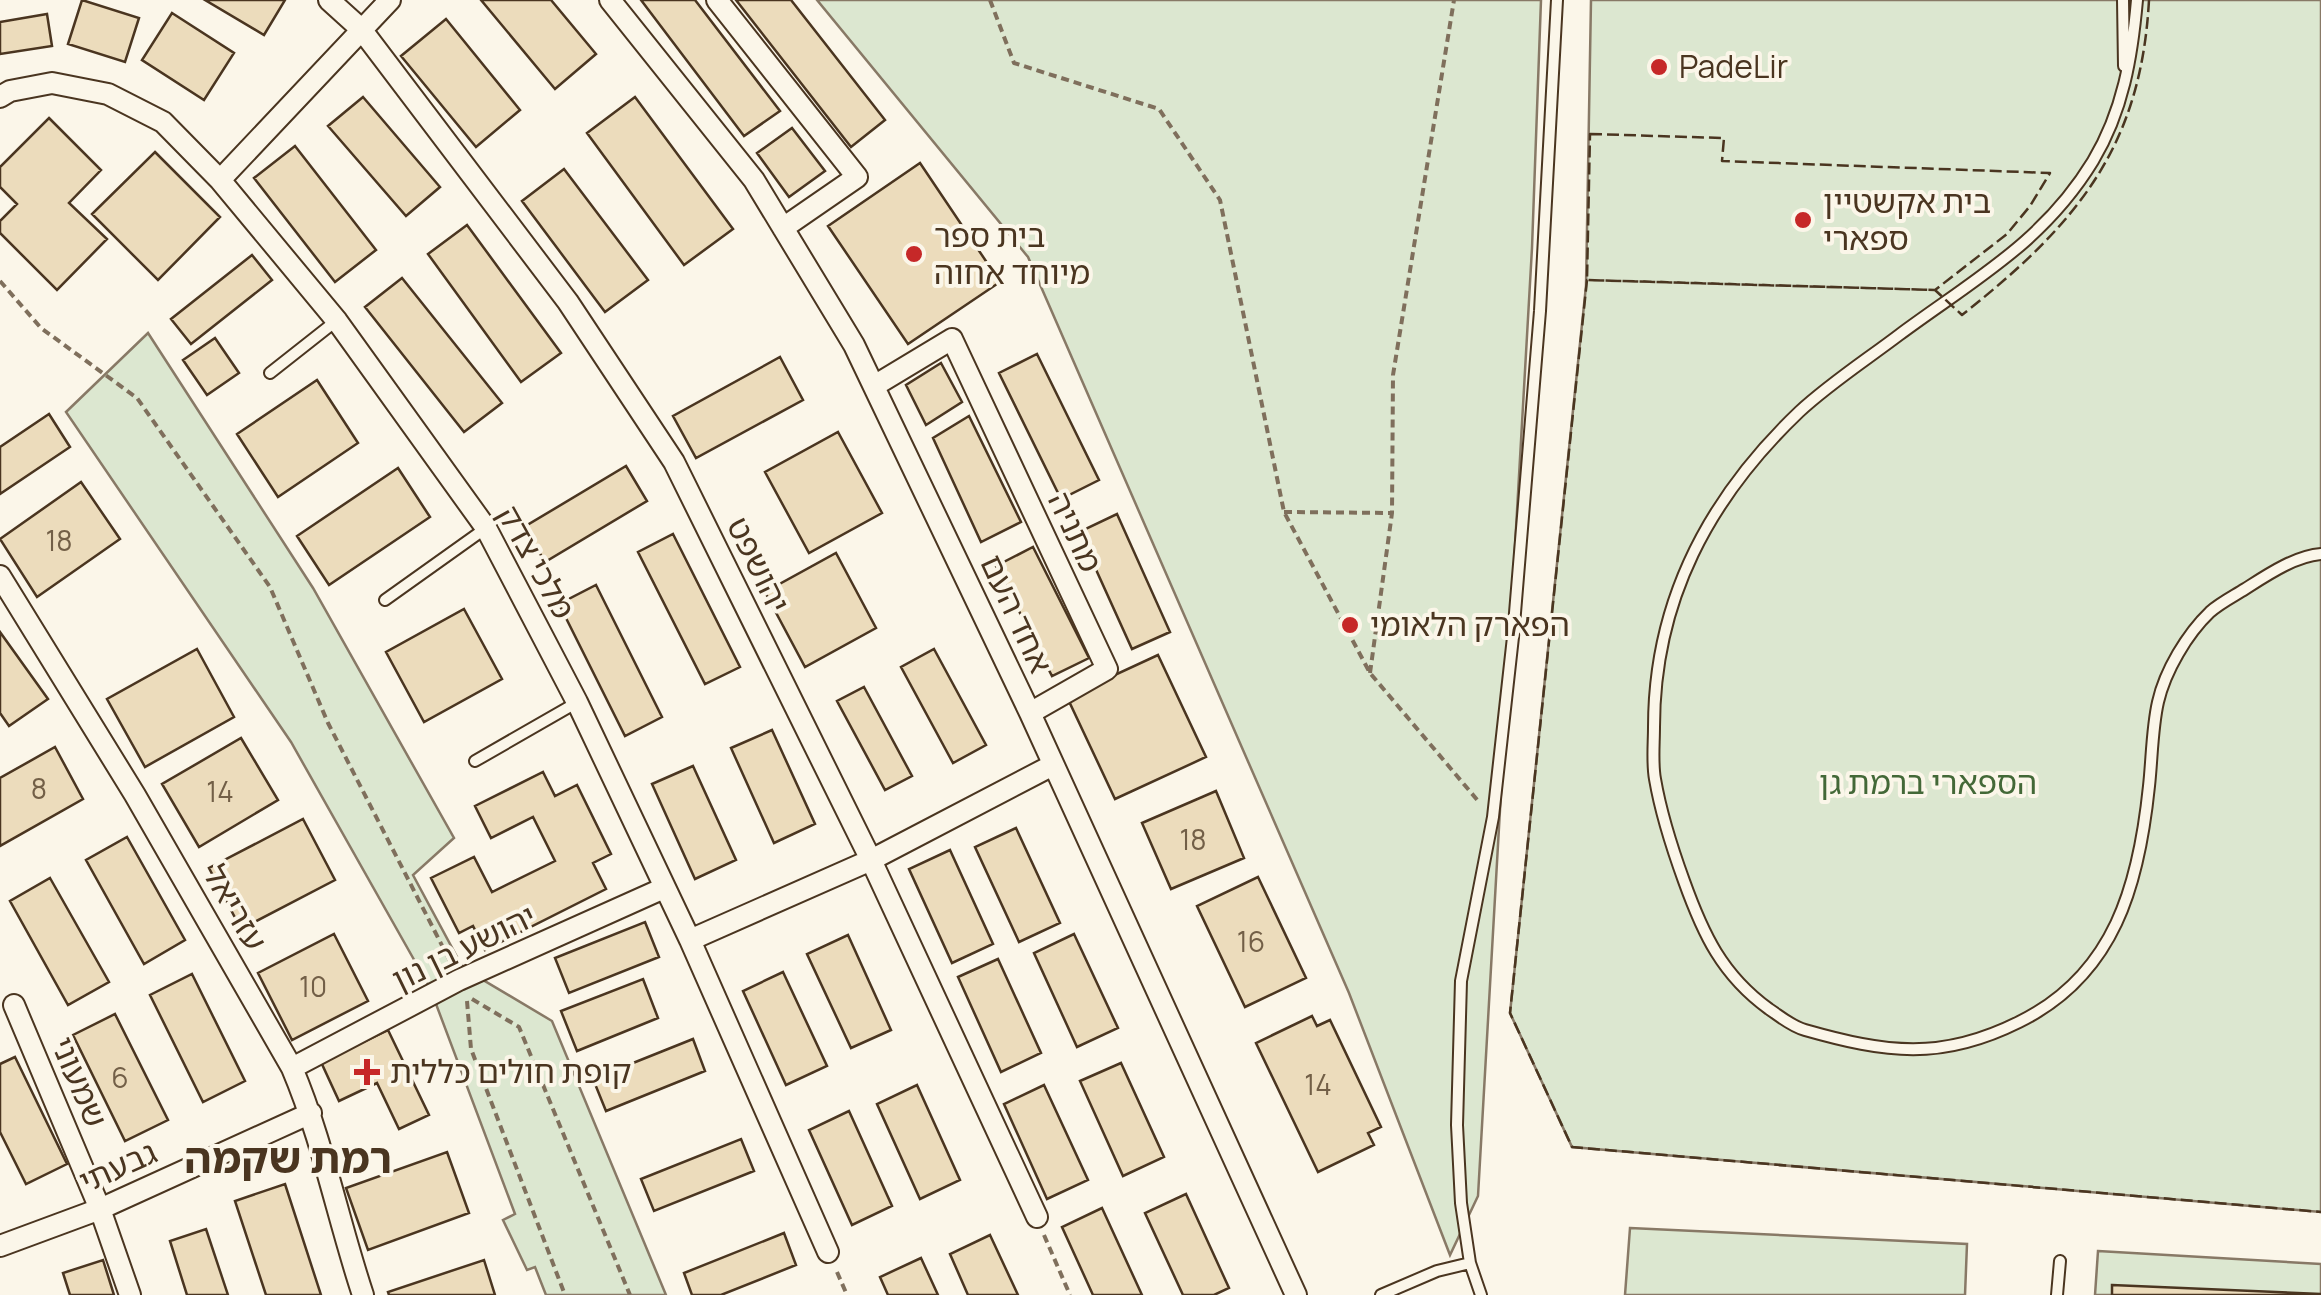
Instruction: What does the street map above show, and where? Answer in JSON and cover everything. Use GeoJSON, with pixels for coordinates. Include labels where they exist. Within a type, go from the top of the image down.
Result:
{"type":"FeatureCollection","features":[{"type":"Feature","properties":{"kind":"street","name":"יהושפט"},"geometry":{"type":"LineString","coordinates":[[328,0],[361,29],[568,302],[674,462],[870,860],[1036,1217]]}},
{"type":"Feature","properties":{"kind":"street"},"geometry":{"type":"LineString","coordinates":[[220,180],[390,0]]}},
{"type":"Feature","properties":{"kind":"street","name":"אחד העם"},"geometry":{"type":"LineString","coordinates":[[610,0],[754,180],[854,345],[1030,713],[1296,1295]]}},
{"type":"Feature","properties":{"kind":"street"},"geometry":{"type":"LineString","coordinates":[[717,0],[857,177],[783,228]]}},
{"type":"Feature","properties":{"kind":"street","name":"מלכי צדק"},"geometry":{"type":"LineString","coordinates":[[0,97],[10,91],[52,83],[108,94],[163,122],[220,180],[337,321],[486,528],[577,702],[690,940],[828,1252]]}},
{"type":"Feature","properties":{"kind":"street","name":"מתניה"},"geometry":{"type":"LineString","coordinates":[[874,386],[952,340],[1107,669],[1030,713]]}},
{"type":"Feature","properties":{"kind":"street","name":"עזריאל"},"geometry":{"type":"LineString","coordinates":[[0,576],[136,795],[292,1068],[311,1113],[339,1223],[363,1295]]}},
{"type":"Feature","properties":{"kind":"street"},"geometry":{"type":"LineString","coordinates":[[690,940],[870,860],[1053,765]]}},
{"type":"Feature","properties":{"kind":"street","name":"יהושע בן נון"},"geometry":{"type":"LineString","coordinates":[[292,1068],[460,980],[664,888]]}},
{"type":"Feature","properties":{"kind":"street","name":"שמעוני"},"geometry":{"type":"LineString","coordinates":[[14,1005],[100,1210],[130,1295]]}},
{"type":"Feature","properties":{"kind":"street","name":"גבעתי"},"geometry":{"type":"LineString","coordinates":[[0,1246],[100,1210],[311,1113]]}},
{"type":"Feature","properties":{"kind":"lane"},"geometry":{"type":"LineString","coordinates":[[1481,1295],[1470,1264],[1460,1203],[1457,1126],[1462,981],[1492,816],[1512,637],[1539,330],[1557,0]]}},
{"type":"Feature","properties":{"kind":"lane"},"geometry":{"type":"LineString","coordinates":[[2122,97],[2124,0]]}},
{"type":"Feature","properties":{"kind":"lane"},"geometry":{"type":"LineString","coordinates":[[2137,0],[2133,50],[2122,97],[2094,160],[2033,237],[1994,270],[1803,408],[1732,485],[1681,577],[1666,619],[1654,689],[1654,775],[1670,842],[1714,953],[1742,990],[1796,1028],[1882,1050],[1966,1045],[2024,1020],[2096,962],[2117,925],[2138,866],[2158,701],[2176,656],[2211,610],[2259,580],[2310,555],[2321,554]]}},
{"type":"Feature","properties":{"kind":"lane"},"geometry":{"type":"LineString","coordinates":[[270,373],[337,321]]}},
{"type":"Feature","properties":{"kind":"lane"},"geometry":{"type":"LineString","coordinates":[[385,600],[486,528]]}},
{"type":"Feature","properties":{"kind":"lane"},"geometry":{"type":"LineString","coordinates":[[475,760],[577,702]]}},
{"type":"Feature","properties":{"kind":"lane"},"geometry":{"type":"LineString","coordinates":[[2058,1295],[2060,1261]]}},
{"type":"Feature","properties":{"kind":"lane"},"geometry":{"type":"LineString","coordinates":[[1381,1295],[1438,1271],[1470,1264]]}},
{"type":"Feature","properties":{"kind":"path"},"geometry":{"type":"LineString","coordinates":[[990,0],[1014,63],[1160,108],[1220,200],[1284,512],[1370,673],[1492,816]]}},
{"type":"Feature","properties":{"kind":"path"},"geometry":{"type":"LineString","coordinates":[[1370,673],[1392,513],[1393,375],[1454,0]]}},
{"type":"Feature","properties":{"kind":"path"},"geometry":{"type":"LineString","coordinates":[[0,281],[41,328],[137,398],[270,587],[328,724],[460,980]]}},
{"type":"Feature","properties":{"kind":"path"},"geometry":{"type":"LineString","coordinates":[[1284,512],[1392,513]]}},
{"type":"Feature","properties":{"kind":"path"},"geometry":{"type":"LineString","coordinates":[[565,1295],[471,1049],[467,996],[519,1027],[630,1295]]}},
{"type":"Feature","properties":{"kind":"path"},"geometry":{"type":"LineString","coordinates":[[1036,1217],[1070,1295]]}},
{"type":"Feature","properties":{"kind":"path"},"geometry":{"type":"LineString","coordinates":[[828,1252],[847,1295]]}},
{"type":"Feature","properties":{"kind":"green space","name":"הפארק הלאומי"},"geometry":{"type":"Polygon","coordinates":[[[817,0],[1541,0],[1532,248],[1478,1196],[1450,1255],[1349,993],[1028,257],[817,0]]]}},
{"type":"Feature","properties":{"kind":"green space","name":"הספארי ברמת גן"},"geometry":{"type":"Polygon","coordinates":[[[1591,0],[2321,0],[2321,1212],[1572,1147],[1510,1013],[1586,286],[1591,0]]]}},
{"type":"Feature","properties":{"kind":"green space"},"geometry":{"type":"Polygon","coordinates":[[[148,333],[313,588],[454,838],[413,875],[463,968],[552,1021],[666,1295],[546,1295],[535,1267],[527,1270],[503,1220],[515,1214],[430,988],[291,742],[66,412],[148,333]]]}},
{"type":"Feature","properties":{"kind":"green space"},"geometry":{"type":"Polygon","coordinates":[[[1630,1228],[1967,1244],[1965,1295],[1625,1295],[1630,1228]]]}},
{"type":"Feature","properties":{"kind":"green space"},"geometry":{"type":"Polygon","coordinates":[[[2098,1251],[2321,1264],[2321,1295],[2095,1295],[2098,1251]]]}},
{"type":"Feature","properties":{"kind":"building"},"geometry":{"type":"Polygon","coordinates":[[[82,0],[139,18],[125,62],[68,44],[82,0]]]}},
{"type":"Feature","properties":{"kind":"building"},"geometry":{"type":"Polygon","coordinates":[[[205,0],[285,0],[264,35],[205,0]]]}},
{"type":"Feature","properties":{"kind":"building"},"geometry":{"type":"Polygon","coordinates":[[[481,0],[551,0],[596,54],[555,89],[481,0]]]}},
{"type":"Feature","properties":{"kind":"building"},"geometry":{"type":"Polygon","coordinates":[[[641,0],[695,0],[780,111],[744,136],[641,0]]]}},
{"type":"Feature","properties":{"kind":"building"},"geometry":{"type":"Polygon","coordinates":[[[736,0],[791,0],[885,120],[851,147],[736,0]]]}},
{"type":"Feature","properties":{"kind":"building"},"geometry":{"type":"Polygon","coordinates":[[[172,13],[234,53],[204,100],[142,60],[172,13]]]}},
{"type":"Feature","properties":{"kind":"building"},"geometry":{"type":"Polygon","coordinates":[[[47,14],[52,46],[0,54],[0,22],[47,14]]]}},
{"type":"Feature","properties":{"kind":"building"},"geometry":{"type":"Polygon","coordinates":[[[446,19],[520,110],[476,147],[401,56],[446,19]]]}},
{"type":"Feature","properties":{"kind":"building"},"geometry":{"type":"Polygon","coordinates":[[[363,97],[440,187],[406,216],[328,126],[363,97]]]}},
{"type":"Feature","properties":{"kind":"building"},"geometry":{"type":"Polygon","coordinates":[[[635,97],[733,229],[684,265],[587,133],[635,97]]]}},
{"type":"Feature","properties":{"kind":"building"},"geometry":{"type":"Polygon","coordinates":[[[49,118],[101,170],[69,203],[107,239],[57,290],[0,233],[0,221],[17,204],[0,187],[0,167],[49,118]]]}},
{"type":"Feature","properties":{"kind":"building"},"geometry":{"type":"Polygon","coordinates":[[[792,128],[825,171],[789,197],[757,153],[792,128]]]}},
{"type":"Feature","properties":{"kind":"building"},"geometry":{"type":"Polygon","coordinates":[[[295,146],[376,250],[335,282],[254,178],[295,146]]]}},
{"type":"Feature","properties":{"kind":"building"},"geometry":{"type":"Polygon","coordinates":[[[155,152],[220,217],[158,280],[92,214],[155,152]]]}},
{"type":"Feature","properties":{"kind":"building","name":"בית ספר מיוחד אחוה"},"geometry":{"type":"Polygon","coordinates":[[[920,163],[1000,282],[908,344],[828,226],[920,163]]]}},
{"type":"Feature","properties":{"kind":"building"},"geometry":{"type":"Polygon","coordinates":[[[564,169],[648,280],[605,312],[522,201],[564,169]]]}},
{"type":"Feature","properties":{"kind":"building"},"geometry":{"type":"Polygon","coordinates":[[[467,225],[561,353],[521,382],[428,254],[467,225]]]}},
{"type":"Feature","properties":{"kind":"building"},"geometry":{"type":"Polygon","coordinates":[[[252,255],[272,280],[191,344],[171,319],[252,255]]]}},
{"type":"Feature","properties":{"kind":"building"},"geometry":{"type":"Polygon","coordinates":[[[402,278],[502,403],[464,432],[365,307],[402,278]]]}},
{"type":"Feature","properties":{"kind":"building"},"geometry":{"type":"Polygon","coordinates":[[[215,338],[239,373],[207,395],[183,360],[215,338]]]}},
{"type":"Feature","properties":{"kind":"building"},"geometry":{"type":"Polygon","coordinates":[[[1037,354],[1099,480],[1061,499],[999,373],[1037,354]]]}},
{"type":"Feature","properties":{"kind":"building"},"geometry":{"type":"Polygon","coordinates":[[[780,357],[803,400],[696,458],[673,416],[780,357]]]}},
{"type":"Feature","properties":{"kind":"building"},"geometry":{"type":"Polygon","coordinates":[[[941,363],[962,402],[926,425],[906,385],[941,363]]]}},
{"type":"Feature","properties":{"kind":"building"},"geometry":{"type":"Polygon","coordinates":[[[317,380],[358,443],[278,497],[237,434],[317,380]]]}},
{"type":"Feature","properties":{"kind":"building"},"geometry":{"type":"Polygon","coordinates":[[[49,414],[70,447],[0,494],[0,447],[49,414]]]}},
{"type":"Feature","properties":{"kind":"building"},"geometry":{"type":"Polygon","coordinates":[[[969,416],[1021,522],[981,542],[933,438],[969,416]]]}},
{"type":"Feature","properties":{"kind":"building"},"geometry":{"type":"Polygon","coordinates":[[[838,432],[882,513],[809,553],[765,472],[838,432]]]}},
{"type":"Feature","properties":{"kind":"building"},"geometry":{"type":"Polygon","coordinates":[[[626,466],[647,501],[545,562],[524,527],[626,466]]]}},
{"type":"Feature","properties":{"kind":"building"},"geometry":{"type":"Polygon","coordinates":[[[398,468],[430,517],[329,585],[297,536],[398,468]]]}},
{"type":"Feature","properties":{"kind":"building"},"geometry":{"type":"Polygon","coordinates":[[[81,482],[120,539],[37,597],[0,539],[81,482]]]}},
{"type":"Feature","properties":{"kind":"building"},"geometry":{"type":"Polygon","coordinates":[[[1117,514],[1170,632],[1132,649],[1079,532],[1117,514]]]}},
{"type":"Feature","properties":{"kind":"building"},"geometry":{"type":"Polygon","coordinates":[[[673,534],[740,667],[705,684],[638,552],[673,534]]]}},
{"type":"Feature","properties":{"kind":"building"},"geometry":{"type":"Polygon","coordinates":[[[1033,547],[1089,658],[1052,676],[996,566],[1033,547]]]}},
{"type":"Feature","properties":{"kind":"building"},"geometry":{"type":"Polygon","coordinates":[[[836,553],[876,628],[805,667],[765,592],[836,553]]]}},
{"type":"Feature","properties":{"kind":"building"},"geometry":{"type":"Polygon","coordinates":[[[596,585],[662,717],[625,736],[559,604],[596,585]]]}},
{"type":"Feature","properties":{"kind":"building"},"geometry":{"type":"Polygon","coordinates":[[[464,609],[502,679],[424,722],[386,652],[464,609]]]}},
{"type":"Feature","properties":{"kind":"building"},"geometry":{"type":"Polygon","coordinates":[[[0,632],[48,699],[9,726],[0,713],[0,632]]]}},
{"type":"Feature","properties":{"kind":"building"},"geometry":{"type":"Polygon","coordinates":[[[197,649],[234,717],[145,767],[107,699],[197,649]]]}},
{"type":"Feature","properties":{"kind":"building"},"geometry":{"type":"Polygon","coordinates":[[[934,649],[986,745],[953,763],[901,667],[934,649]]]}},
{"type":"Feature","properties":{"kind":"building"},"geometry":{"type":"Polygon","coordinates":[[[1158,655],[1206,757],[1115,799],[1067,697],[1158,655]]]}},
{"type":"Feature","properties":{"kind":"building"},"geometry":{"type":"Polygon","coordinates":[[[864,687],[912,776],[885,790],[837,701],[864,687]]]}},
{"type":"Feature","properties":{"kind":"building"},"geometry":{"type":"Polygon","coordinates":[[[772,730],[815,824],[774,843],[731,748],[772,730]]]}},
{"type":"Feature","properties":{"kind":"building"},"geometry":{"type":"Polygon","coordinates":[[[241,738],[278,800],[199,847],[162,784],[241,738]]]}},
{"type":"Feature","properties":{"kind":"building"},"geometry":{"type":"Polygon","coordinates":[[[55,747],[83,799],[0,846],[0,778],[55,747]]]}},
{"type":"Feature","properties":{"kind":"building"},"geometry":{"type":"Polygon","coordinates":[[[693,766],[736,860],[695,879],[652,784],[693,766]]]}},
{"type":"Feature","properties":{"kind":"building"},"geometry":{"type":"Polygon","coordinates":[[[543,772],[555,796],[577,785],[611,854],[593,863],[606,889],[485,950],[473,926],[459,933],[431,878],[474,857],[492,892],[555,861],[533,817],[491,838],[475,806],[543,772]]]}},
{"type":"Feature","properties":{"kind":"building"},"geometry":{"type":"Polygon","coordinates":[[[1216,791],[1244,858],[1171,889],[1142,823],[1216,791]]]}},
{"type":"Feature","properties":{"kind":"building"},"geometry":{"type":"Polygon","coordinates":[[[303,819],[335,880],[241,929],[209,868],[303,819]]]}},
{"type":"Feature","properties":{"kind":"building"},"geometry":{"type":"Polygon","coordinates":[[[1016,828],[1060,923],[1019,942],[975,847],[1016,828]]]}},
{"type":"Feature","properties":{"kind":"building"},"geometry":{"type":"Polygon","coordinates":[[[127,837],[185,940],[144,964],[86,860],[127,837]]]}},
{"type":"Feature","properties":{"kind":"building"},"geometry":{"type":"Polygon","coordinates":[[[950,850],[993,944],[952,963],[909,869],[950,850]]]}},
{"type":"Feature","properties":{"kind":"building"},"geometry":{"type":"Polygon","coordinates":[[[1258,877],[1306,978],[1245,1007],[1197,906],[1258,877]]]}},
{"type":"Feature","properties":{"kind":"building"},"geometry":{"type":"Polygon","coordinates":[[[50,878],[109,982],[68,1005],[10,901],[50,878]]]}},
{"type":"Feature","properties":{"kind":"building"},"geometry":{"type":"Polygon","coordinates":[[[645,922],[659,957],[569,993],[555,958],[645,922]]]}},
{"type":"Feature","properties":{"kind":"building"},"geometry":{"type":"Polygon","coordinates":[[[334,934],[368,1001],[292,1040],[258,973],[334,934]]]}},
{"type":"Feature","properties":{"kind":"building"},"geometry":{"type":"Polygon","coordinates":[[[1074,934],[1118,1028],[1077,1047],[1034,953],[1074,934]]]}},
{"type":"Feature","properties":{"kind":"building"},"geometry":{"type":"Polygon","coordinates":[[[848,935],[891,1030],[851,1048],[807,954],[848,935]]]}},
{"type":"Feature","properties":{"kind":"building"},"geometry":{"type":"Polygon","coordinates":[[[998,959],[1041,1053],[1001,1072],[958,977],[998,959]]]}},
{"type":"Feature","properties":{"kind":"building"},"geometry":{"type":"Polygon","coordinates":[[[783,972],[827,1066],[786,1085],[743,991],[783,972]]]}},
{"type":"Feature","properties":{"kind":"building"},"geometry":{"type":"Polygon","coordinates":[[[192,974],[245,1081],[203,1102],[150,995],[192,974]]]}},
{"type":"Feature","properties":{"kind":"building"},"geometry":{"type":"Polygon","coordinates":[[[643,979],[658,1018],[577,1051],[561,1011],[643,979]]]}},
{"type":"Feature","properties":{"kind":"building"},"geometry":{"type":"Polygon","coordinates":[[[115,1014],[168,1120],[125,1141],[73,1035],[115,1014]]]}},
{"type":"Feature","properties":{"kind":"building"},"geometry":{"type":"Polygon","coordinates":[[[1312,1016],[1317,1026],[1330,1020],[1381,1127],[1368,1133],[1374,1145],[1318,1172],[1256,1043],[1312,1016]]]}},
{"type":"Feature","properties":{"kind":"building","name":"קופת חולים כללית"},"geometry":{"type":"Polygon","coordinates":[[[388,1030],[429,1115],[399,1129],[377,1083],[339,1101],[321,1062],[388,1030]]]}},
{"type":"Feature","properties":{"kind":"building"},"geometry":{"type":"Polygon","coordinates":[[[693,1039],[705,1071],[606,1111],[593,1079],[693,1039]]]}},
{"type":"Feature","properties":{"kind":"building"},"geometry":{"type":"Polygon","coordinates":[[[15,1057],[67,1164],[26,1184],[0,1132],[0,1064],[15,1057]]]}},
{"type":"Feature","properties":{"kind":"building"},"geometry":{"type":"Polygon","coordinates":[[[1121,1063],[1164,1157],[1123,1176],[1080,1081],[1121,1063]]]}},
{"type":"Feature","properties":{"kind":"building"},"geometry":{"type":"Polygon","coordinates":[[[917,1085],[960,1180],[920,1199],[877,1104],[917,1085]]]}},
{"type":"Feature","properties":{"kind":"building"},"geometry":{"type":"Polygon","coordinates":[[[1044,1085],[1088,1180],[1047,1199],[1004,1104],[1044,1085]]]}},
{"type":"Feature","properties":{"kind":"building"},"geometry":{"type":"Polygon","coordinates":[[[849,1111],[892,1206],[852,1225],[809,1130],[849,1111]]]}},
{"type":"Feature","properties":{"kind":"building"},"geometry":{"type":"Polygon","coordinates":[[[741,1139],[754,1171],[654,1211],[641,1179],[741,1139]]]}},
{"type":"Feature","properties":{"kind":"building"},"geometry":{"type":"Polygon","coordinates":[[[447,1152],[469,1213],[368,1250],[346,1188],[447,1152]]]}},
{"type":"Feature","properties":{"kind":"building"},"geometry":{"type":"Polygon","coordinates":[[[285,1184],[321,1295],[266,1295],[235,1201],[285,1184]]]}},
{"type":"Feature","properties":{"kind":"building"},"geometry":{"type":"Polygon","coordinates":[[[1186,1194],[1229,1288],[1214,1295],[1183,1295],[1145,1213],[1186,1194]]]}},
{"type":"Feature","properties":{"kind":"building"},"geometry":{"type":"Polygon","coordinates":[[[1102,1208],[1142,1295],[1093,1295],[1062,1227],[1102,1208]]]}},
{"type":"Feature","properties":{"kind":"building"},"geometry":{"type":"Polygon","coordinates":[[[206,1229],[228,1295],[187,1295],[170,1241],[206,1229]]]}},
{"type":"Feature","properties":{"kind":"building"},"geometry":{"type":"Polygon","coordinates":[[[784,1233],[796,1265],[721,1295],[692,1295],[684,1273],[784,1233]]]}},
{"type":"Feature","properties":{"kind":"building"},"geometry":{"type":"Polygon","coordinates":[[[990,1235],[1018,1295],[968,1295],[950,1254],[990,1235]]]}},
{"type":"Feature","properties":{"kind":"building"},"geometry":{"type":"Polygon","coordinates":[[[921,1258],[938,1295],[888,1295],[880,1277],[921,1258]]]}},
{"type":"Feature","properties":{"kind":"building"},"geometry":{"type":"Polygon","coordinates":[[[103,1260],[114,1295],[70,1295],[63,1273],[103,1260]]]}},
{"type":"Feature","properties":{"kind":"building"},"geometry":{"type":"Polygon","coordinates":[[[484,1260],[495,1295],[389,1295],[388,1292],[484,1260]]]}},
{"type":"Feature","properties":{"kind":"building"},"geometry":{"type":"Polygon","coordinates":[[[2112,1285],[2321,1294],[2321,1295],[2112,1295],[2112,1285]]]}},
{"type":"Feature","properties":{"kind":"fence"},"geometry":{"type":"LineString","coordinates":[[2149,0],[2132,100],[2116,142],[2094,180],[2037,249],[1962,315],[1935,290],[1587,280],[1510,1013],[1572,1147],[2321,1212]]}},
{"type":"Feature","properties":{"kind":"fence"},"geometry":{"type":"LineString","coordinates":[[1590,134],[1724,138],[1722,161],[2050,173],[2007,234],[1935,290],[1587,280],[1590,134]]}},
{"type":"Feature","properties":{"kind":"place","name":"PadeLir"},"geometry":{"type":"Point","coordinates":[1659,67]}},
{"type":"Feature","properties":{"kind":"place","name":"בית אקשטיין ספארי"},"geometry":{"type":"Point","coordinates":[1803,220]}},
{"type":"Feature","properties":{"kind":"place","name":"בית ספר מיוחד אחוה"},"geometry":{"type":"Point","coordinates":[914,254]}},
{"type":"Feature","properties":{"kind":"place","name":"הפארק הלאומי"},"geometry":{"type":"Point","coordinates":[1350,625]}},
{"type":"Feature","properties":{"kind":"place","name":"קופת חולים כללית"},"geometry":{"type":"Point","coordinates":[367,1072]}},
{"type":"Feature","properties":{"kind":"district","name":"רמת שקמה"},"geometry":{"type":"Point","coordinates":[288,1158]}}]}
